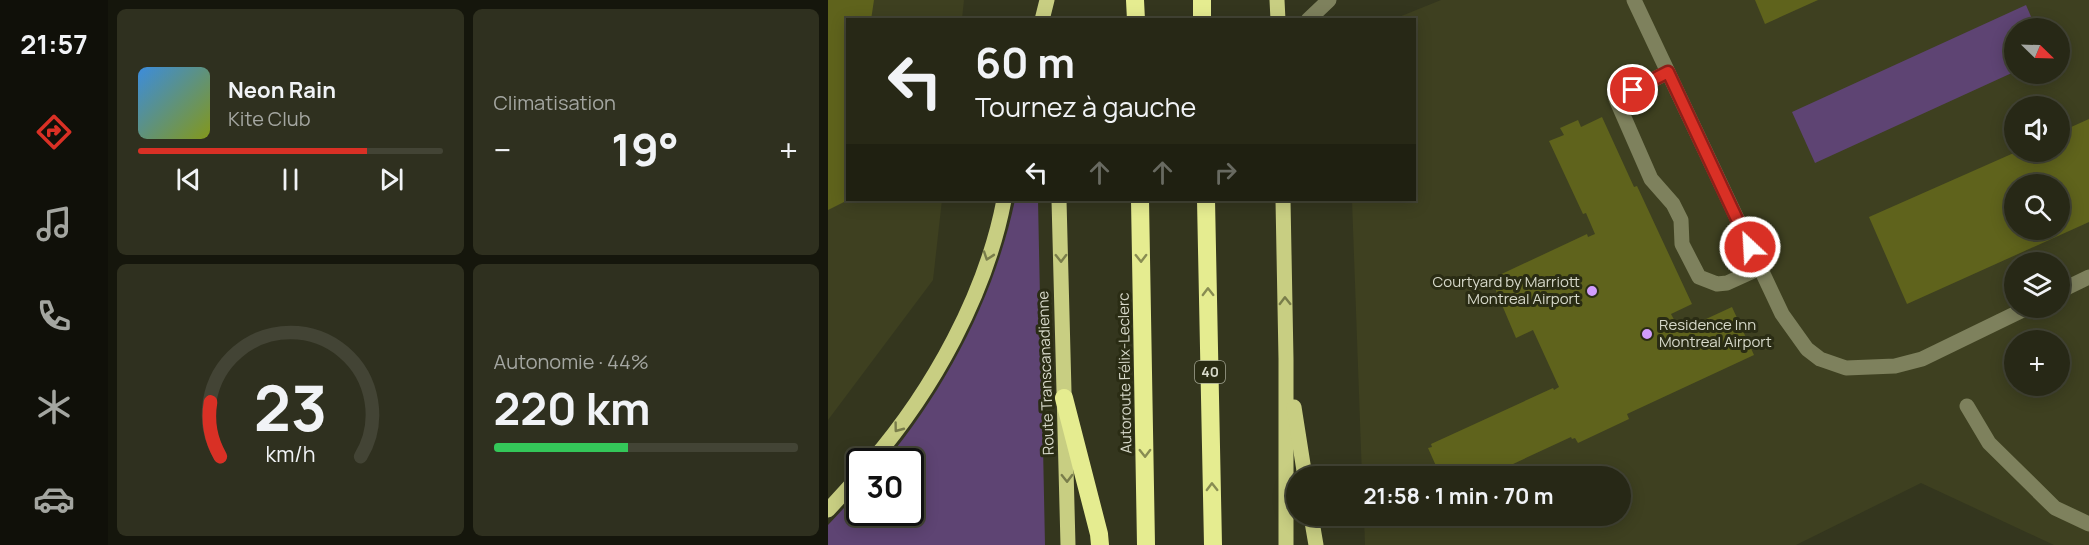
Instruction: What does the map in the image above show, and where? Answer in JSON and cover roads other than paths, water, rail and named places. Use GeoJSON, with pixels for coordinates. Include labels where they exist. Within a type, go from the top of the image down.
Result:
{"type":"FeatureCollection","features":[{"type":"Feature","properties":{"kind":"highway"},"geometry":{"type":"LineString","coordinates":[[1135,0],[1136,18]]}},
{"type":"Feature","properties":{"kind":"highway"},"geometry":{"type":"LineString","coordinates":[[1202,0],[1202,18]]}},
{"type":"Feature","properties":{"kind":"highway","name":"Autoroute Félix-Leclerc"},"geometry":{"type":"LineString","coordinates":[[1140,201],[1146,545]]}},
{"type":"Feature","properties":{"kind":"highway","name":"40"},"geometry":{"type":"LineString","coordinates":[[1206,201],[1213,545]]}},
{"type":"Feature","properties":{"kind":"highway"},"geometry":{"type":"LineString","coordinates":[[1064,398],[1100,545]]}},
{"type":"Feature","properties":{"kind":"main road"},"geometry":{"type":"LineString","coordinates":[[1042,18],[1047,0]]}},
{"type":"Feature","properties":{"kind":"main road"},"geometry":{"type":"LineString","coordinates":[[1053,0],[1054,18]]}},
{"type":"Feature","properties":{"kind":"main road"},"geometry":{"type":"LineString","coordinates":[[1277,0],[1278,18]]}},
{"type":"Feature","properties":{"kind":"main road"},"geometry":{"type":"LineString","coordinates":[[882,448],[929,383],[956,332],[980,279],[1004,201]]}},
{"type":"Feature","properties":{"kind":"main road","name":"Route Transcanadienne"},"geometry":{"type":"LineString","coordinates":[[1059,201],[1068,545]]}},
{"type":"Feature","properties":{"kind":"main road"},"geometry":{"type":"LineString","coordinates":[[1283,201],[1286,545]]}},
{"type":"Feature","properties":{"kind":"main road"},"geometry":{"type":"LineString","coordinates":[[1286,359],[1303,466]]}},
{"type":"Feature","properties":{"kind":"main road"},"geometry":{"type":"LineString","coordinates":[[828,510],[846,490]]}},
{"type":"Feature","properties":{"kind":"main road"},"geometry":{"type":"LineString","coordinates":[[1313,526],[1316,545]]}},
{"type":"Feature","properties":{"kind":"street"},"geometry":{"type":"LineString","coordinates":[[1310,18],[1329,0]]}},
{"type":"Feature","properties":{"kind":"street"},"geometry":{"type":"LineString","coordinates":[[1634,0],[1782,314],[1807,349],[1820,359],[1846,368],[1895,366],[1922,359],[2006,318]]}},
{"type":"Feature","properties":{"kind":"street"},"geometry":{"type":"LineString","coordinates":[[1668,72],[1616,99],[1651,179],[1674,204],[1681,220],[1682,244],[1699,277],[1717,284],[1736,280],[1760,268]]}},
{"type":"Feature","properties":{"kind":"street"},"geometry":{"type":"LineString","coordinates":[[2070,286],[2089,277]]}},
{"type":"Feature","properties":{"kind":"street"},"geometry":{"type":"LineString","coordinates":[[1967,406],[1989,443],[2055,508],[2089,524]]}},
{"type":"Feature","properties":{"kind":"place","name":"Courtyard by Marriott Montreal Airport"},"geometry":{"type":"Point","coordinates":[1592,291]}},
{"type":"Feature","properties":{"kind":"place","name":"Residence Inn Montreal Airport"},"geometry":{"type":"Point","coordinates":[1647,334]}}]}
